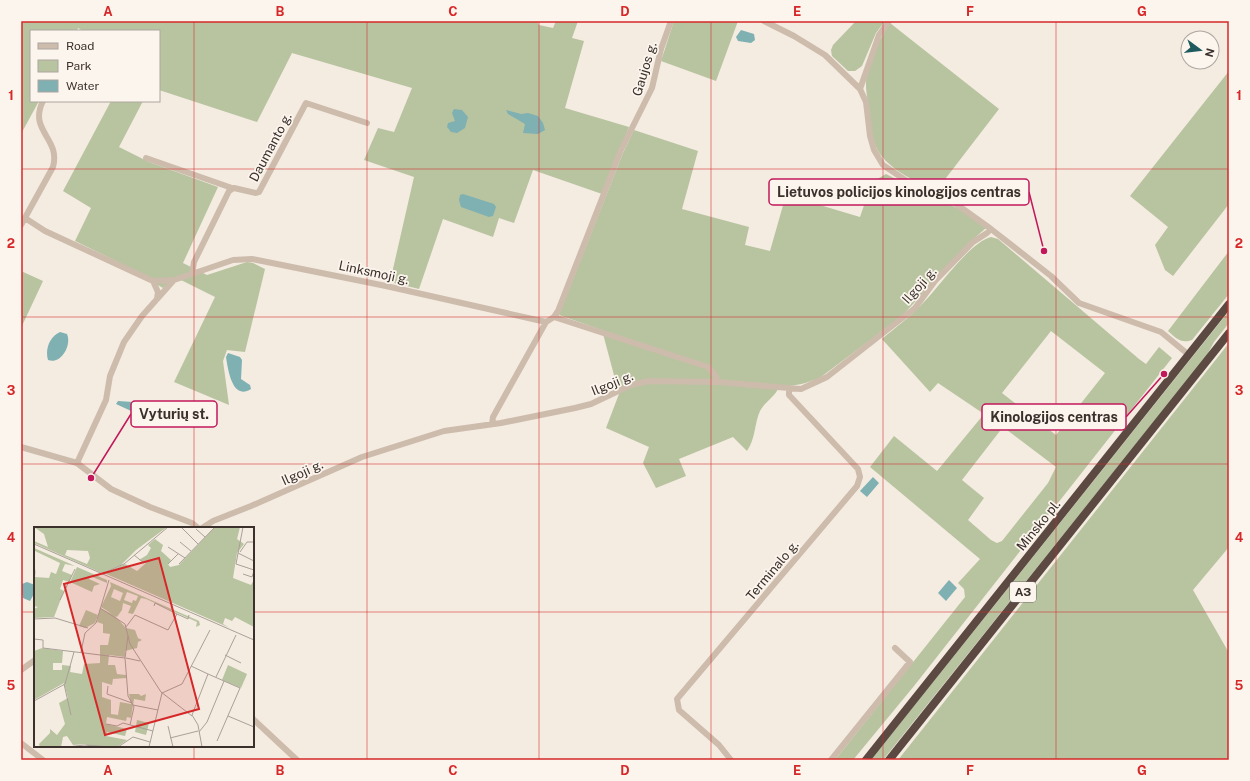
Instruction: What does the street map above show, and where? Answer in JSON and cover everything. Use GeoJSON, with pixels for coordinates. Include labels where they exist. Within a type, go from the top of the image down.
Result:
{"type":"FeatureCollection","features":[{"type":"Feature","properties":{"kind":"highway","name":"Minsko pl."},"geometry":{"type":"LineString","coordinates":[[866,760],[1229,304]]}},
{"type":"Feature","properties":{"kind":"highway","name":"A3"},"geometry":{"type":"LineString","coordinates":[[889,760],[1229,333]]}},
{"type":"Feature","properties":{"kind":"street","name":"Gaujos g."},"geometry":{"type":"LineString","coordinates":[[554,317],[558,311],[621,150],[652,88],[661,49],[671,21]]}},
{"type":"Feature","properties":{"kind":"street"},"geometry":{"type":"LineString","coordinates":[[764,21],[794,36],[825,55],[860,89],[866,102],[870,136],[874,150],[883,165],[914,186],[952,201],[991,229],[1050,276],[1079,302],[1161,332],[1189,355]]}},
{"type":"Feature","properties":{"kind":"street"},"geometry":{"type":"LineString","coordinates":[[860,89],[879,35],[889,21]]}},
{"type":"Feature","properties":{"kind":"street"},"geometry":{"type":"LineString","coordinates":[[21,225],[53,167],[56,157],[54,149],[40,126],[38,116],[43,102]]}},
{"type":"Feature","properties":{"kind":"street","name":"Daumanto g."},"geometry":{"type":"LineString","coordinates":[[192,274],[194,262],[232,188],[256,193],[259,192],[306,103],[366,123]]}},
{"type":"Feature","properties":{"kind":"street"},"geometry":{"type":"LineString","coordinates":[[146,158],[232,188]]}},
{"type":"Feature","properties":{"kind":"street","name":"Linksmoji g."},"geometry":{"type":"LineString","coordinates":[[25,218],[45,230],[153,281],[174,280],[233,260],[252,259],[386,286],[546,322]]}},
{"type":"Feature","properties":{"kind":"street","name":"Ilgoji g."},"geometry":{"type":"LineString","coordinates":[[204,527],[213,521],[251,506],[362,457],[444,431],[492,424],[591,404],[630,386],[649,381],[718,382],[802,389],[827,377],[915,308],[935,281],[973,242],[991,229]]}},
{"type":"Feature","properties":{"kind":"street"},"geometry":{"type":"LineString","coordinates":[[77,463],[106,400],[110,376],[124,342],[174,280]]}},
{"type":"Feature","properties":{"kind":"street"},"geometry":{"type":"LineString","coordinates":[[153,281],[158,292],[157,300]]}},
{"type":"Feature","properties":{"kind":"street"},"geometry":{"type":"LineString","coordinates":[[492,424],[492,418],[546,322],[554,317],[708,367],[715,375],[718,382]]}},
{"type":"Feature","properties":{"kind":"street","name":"Terminalo g."},"geometry":{"type":"LineString","coordinates":[[731,760],[719,745],[679,710],[677,699],[856,486],[860,477],[858,469],[789,395],[789,388]]}},
{"type":"Feature","properties":{"kind":"street"},"geometry":{"type":"LineString","coordinates":[[21,447],[77,463],[111,489],[150,507],[192,523],[197,527]]}},
{"type":"Feature","properties":{"kind":"street"},"geometry":{"type":"LineString","coordinates":[[831,760],[910,662],[895,648]]}},
{"type":"Feature","properties":{"kind":"street"},"geometry":{"type":"LineString","coordinates":[[21,670],[34,661]]}},
{"type":"Feature","properties":{"kind":"street"},"geometry":{"type":"LineString","coordinates":[[254,720],[297,760]]}},
{"type":"Feature","properties":{"kind":"street"},"geometry":{"type":"LineString","coordinates":[[21,743],[43,760]]}},
{"type":"Feature","properties":{"kind":"green space"},"geometry":{"type":"Polygon","coordinates":[[[21,21],[537,21],[539,25],[553,28],[556,21],[578,21],[572,38],[584,41],[565,108],[629,127],[602,194],[533,170],[514,223],[499,218],[493,237],[443,219],[419,289],[390,282],[414,177],[364,160],[378,128],[394,132],[412,88],[292,53],[257,122],[160,90],[160,30],[81,30],[78,28],[77,30],[30,30],[30,102],[38,102],[21,134],[21,21]]]}},
{"type":"Feature","properties":{"kind":"green space"},"geometry":{"type":"Polygon","coordinates":[[[674,21],[738,21],[716,81],[661,61],[674,21]]]}},
{"type":"Feature","properties":{"kind":"green space"},"geometry":{"type":"Polygon","coordinates":[[[856,21],[885,21],[876,33],[862,66],[855,71],[848,71],[832,56],[831,50],[833,45],[856,21]]]}},
{"type":"Feature","properties":{"kind":"green space"},"geometry":{"type":"Polygon","coordinates":[[[890,23],[999,109],[936,191],[906,176],[885,160],[877,149],[871,131],[870,112],[866,93],[868,69],[874,52],[890,23]]]}},
{"type":"Feature","properties":{"kind":"green space"},"geometry":{"type":"Polygon","coordinates":[[[1229,71],[1229,204],[1173,276],[1165,270],[1155,245],[1168,227],[1130,196],[1229,71]]]}},
{"type":"Feature","properties":{"kind":"green space"},"geometry":{"type":"Polygon","coordinates":[[[110,102],[142,102],[119,147],[149,162],[218,187],[183,263],[207,275],[247,262],[253,263],[265,269],[245,352],[227,350],[223,361],[229,405],[174,382],[215,297],[175,277],[163,288],[114,260],[75,241],[91,208],[63,191],[110,102]]]}},
{"type":"Feature","properties":{"kind":"green space"},"geometry":{"type":"Polygon","coordinates":[[[634,130],[698,151],[682,209],[749,227],[745,245],[770,251],[786,195],[860,217],[872,182],[886,174],[931,197],[960,209],[986,228],[970,242],[902,316],[821,377],[800,384],[779,386],[778,390],[760,411],[752,441],[747,451],[733,437],[679,459],[686,476],[656,488],[643,463],[649,447],[606,428],[619,394],[602,330],[559,315],[623,153],[634,130]]]}},
{"type":"Feature","properties":{"kind":"green space"},"geometry":{"type":"Polygon","coordinates":[[[991,237],[998,239],[1146,364],[1159,347],[1172,358],[914,686],[853,760],[835,760],[965,597],[964,589],[958,583],[980,559],[870,467],[894,436],[937,471],[984,414],[938,383],[930,392],[882,339],[918,308],[965,256],[983,241],[991,237]],[[1051,331],[1002,393],[1056,435],[1105,373],[1051,331]],[[1003,427],[962,480],[984,498],[968,520],[991,540],[997,543],[1002,541],[1048,483],[1056,467],[1003,427]]]}},
{"type":"Feature","properties":{"kind":"green space"},"geometry":{"type":"Polygon","coordinates":[[[1229,251],[1229,294],[1192,340],[1179,340],[1168,331],[1229,251]]]}},
{"type":"Feature","properties":{"kind":"green space"},"geometry":{"type":"Polygon","coordinates":[[[21,271],[43,281],[21,328],[21,271]]]}},
{"type":"Feature","properties":{"kind":"green space"},"geometry":{"type":"Polygon","coordinates":[[[1229,311],[1229,323],[1214,342],[1207,355],[883,760],[871,760],[1229,311]]]}},
{"type":"Feature","properties":{"kind":"green space"},"geometry":{"type":"Polygon","coordinates":[[[1229,343],[1229,547],[1193,590],[1229,653],[1229,760],[898,760],[1229,343]]]}},
{"type":"Feature","properties":{"kind":"water"},"geometry":{"type":"Polygon","coordinates":[[[741,30],[754,34],[755,40],[751,43],[738,41],[736,37],[741,30]]]}},
{"type":"Feature","properties":{"kind":"water"},"geometry":{"type":"Polygon","coordinates":[[[454,109],[462,110],[468,117],[465,128],[457,133],[451,132],[447,127],[448,123],[455,121],[452,113],[454,109]]]}},
{"type":"Feature","properties":{"kind":"water"},"geometry":{"type":"Polygon","coordinates":[[[506,110],[538,116],[543,123],[545,130],[538,134],[523,133],[525,124],[508,114],[506,110]]]}},
{"type":"Feature","properties":{"kind":"water"},"geometry":{"type":"Polygon","coordinates":[[[463,194],[494,204],[496,207],[493,216],[489,217],[461,207],[459,200],[460,195],[463,194]]]}},
{"type":"Feature","properties":{"kind":"water"},"geometry":{"type":"Polygon","coordinates":[[[60,332],[67,334],[67,348],[57,360],[48,360],[47,352],[49,344],[53,337],[60,332]]]}},
{"type":"Feature","properties":{"kind":"water"},"geometry":{"type":"Polygon","coordinates":[[[228,353],[240,357],[242,360],[241,379],[250,385],[251,389],[245,392],[239,391],[235,387],[228,369],[226,357],[228,353]]]}},
{"type":"Feature","properties":{"kind":"water"},"geometry":{"type":"Polygon","coordinates":[[[118,401],[133,402],[151,410],[144,425],[141,424],[142,416],[116,404],[118,401]]]}},
{"type":"Feature","properties":{"kind":"water"},"geometry":{"type":"Polygon","coordinates":[[[873,477],[879,483],[867,497],[860,491],[873,477]]]}},
{"type":"Feature","properties":{"kind":"water"},"geometry":{"type":"Polygon","coordinates":[[[949,580],[957,588],[946,601],[938,593],[949,580]]]}},
{"type":"Feature","properties":{"kind":"water"},"geometry":{"type":"Polygon","coordinates":[[[27,582],[34,585],[34,594],[30,601],[23,598],[21,589],[22,584],[27,582]]]}},
{"type":"Feature","properties":{"kind":"place","name":"Lietuvos policijos kinologijos centras"},"geometry":{"type":"Point","coordinates":[1044,251]}},
{"type":"Feature","properties":{"kind":"place","name":"Kinologijos centras"},"geometry":{"type":"Point","coordinates":[1164,374]}},
{"type":"Feature","properties":{"kind":"place","name":"Vyturių st."},"geometry":{"type":"Point","coordinates":[91,478]}}]}
